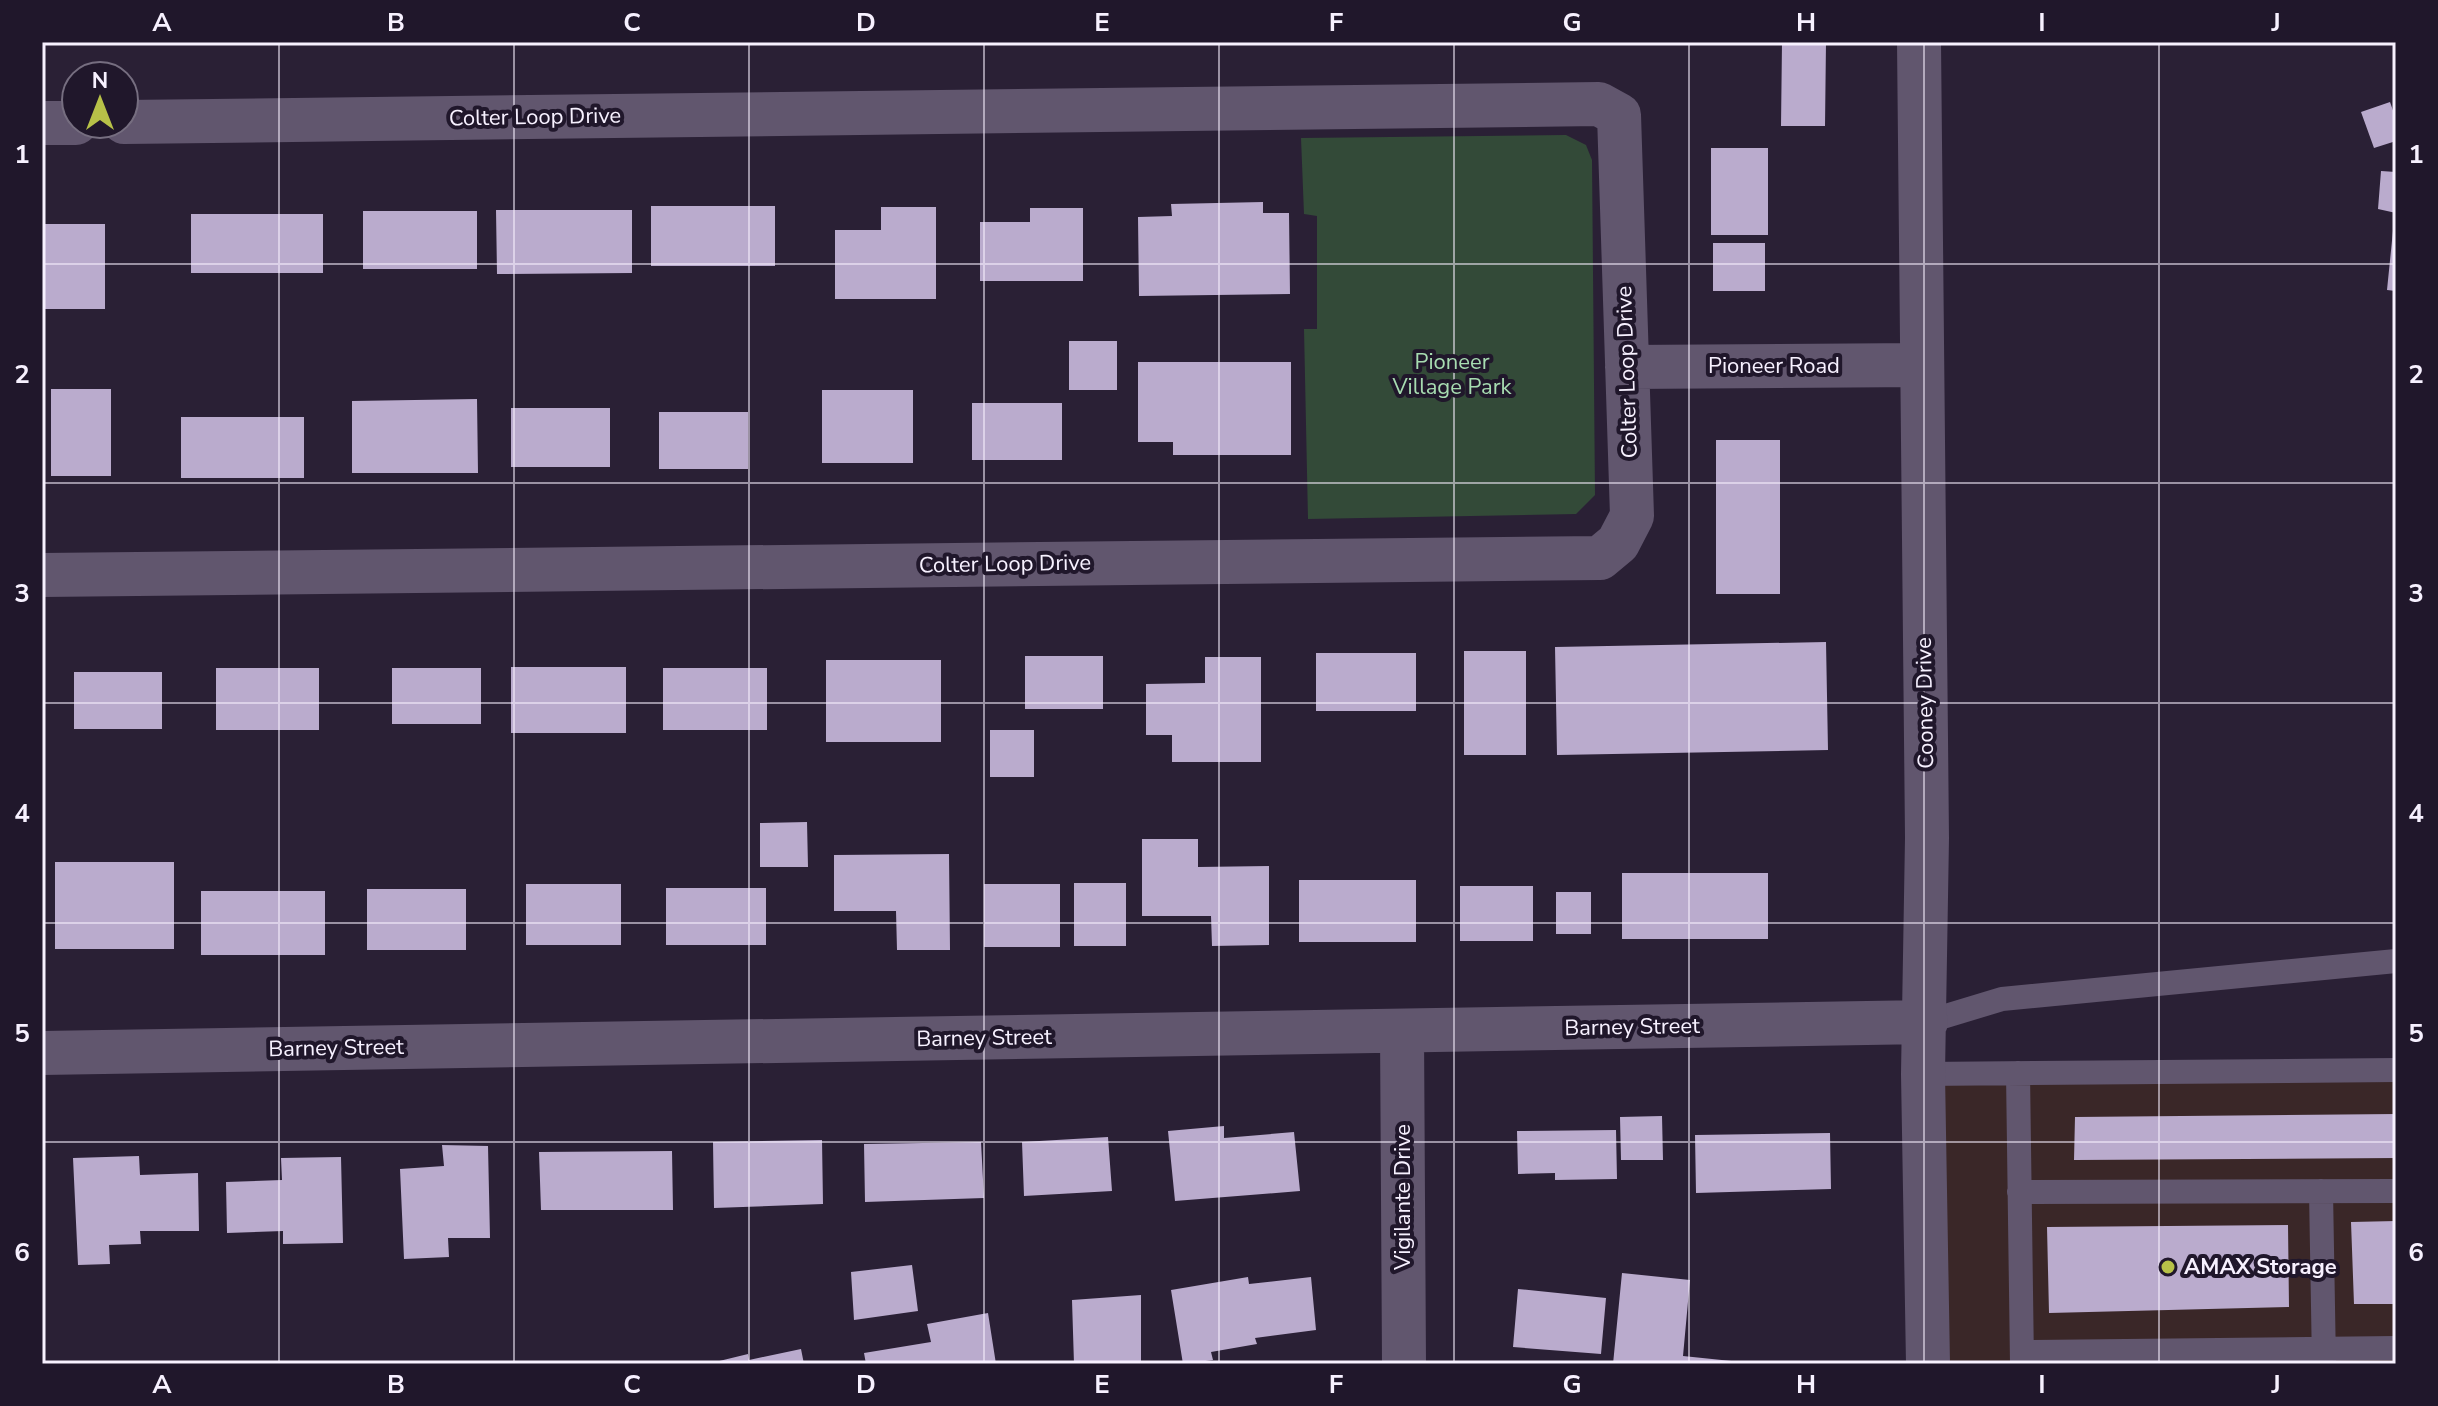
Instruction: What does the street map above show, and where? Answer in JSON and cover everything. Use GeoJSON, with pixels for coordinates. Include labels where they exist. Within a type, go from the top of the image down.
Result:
{"type":"FeatureCollection","features":[{"type":"Feature","properties":{"kind":"street","name":"Cooney Drive"},"geometry":{"type":"LineString","coordinates":[[1919,42],[1927,838],[1923,1074],[1928,1364]]}},
{"type":"Feature","properties":{"kind":"street","name":"Colter Loop Drive"},"geometry":{"type":"LineString","coordinates":[[42,575],[1600,558],[1618,543],[1632,516],[1619,115],[1599,104],[140,122]]}},
{"type":"Feature","properties":{"kind":"street","name":"Pioneer Road"},"geometry":{"type":"LineString","coordinates":[[1627,367],[1921,365]]}},
{"type":"Feature","properties":{"kind":"street","name":"Barney Street"},"geometry":{"type":"LineString","coordinates":[[42,1053],[1926,1022]]}},
{"type":"Feature","properties":{"kind":"street","name":"Vigilante Drive"},"geometry":{"type":"LineString","coordinates":[[1402,1031],[1404,1364]]}},
{"type":"Feature","properties":{"kind":"lane"},"geometry":{"type":"LineString","coordinates":[[1926,1022],[2002,999],[2396,961]]}},
{"type":"Feature","properties":{"kind":"lane"},"geometry":{"type":"LineString","coordinates":[[1923,1074],[2396,1070]]}},
{"type":"Feature","properties":{"kind":"lane"},"geometry":{"type":"LineString","coordinates":[[2018,1073],[2022,1358],[2324,1356],[2396,1348]]}},
{"type":"Feature","properties":{"kind":"lane"},"geometry":{"type":"LineString","coordinates":[[2321,1191],[2324,1356]]}},
{"type":"Feature","properties":{"kind":"lane"},"geometry":{"type":"LineString","coordinates":[[2019,1192],[2396,1191]]}},
{"type":"Feature","properties":{"kind":"shaded area"},"geometry":{"type":"Polygon","coordinates":[[[2396,1067],[2396,1364],[1929,1364],[1923,1074],[2396,1067]]]}},
{"type":"Feature","properties":{"kind":"green space","name":"Pioneer Village Park"},"geometry":{"type":"Polygon","coordinates":[[[1566,135],[1586,145],[1592,160],[1595,495],[1576,514],[1308,519],[1304,329],[1317,329],[1317,216],[1304,214],[1301,138],[1566,135]]]}},
{"type":"Feature","properties":{"kind":"building"},"geometry":{"type":"Polygon","coordinates":[[[1782,42],[1826,42],[1825,126],[1781,126],[1782,42]]]}},
{"type":"Feature","properties":{"kind":"building"},"geometry":{"type":"Polygon","coordinates":[[[2390,102],[2396,119],[2396,141],[2374,148],[2361,112],[2390,102]]]}},
{"type":"Feature","properties":{"kind":"building"},"geometry":{"type":"Polygon","coordinates":[[[1711,148],[1768,148],[1768,235],[1711,235],[1711,148]]]}},
{"type":"Feature","properties":{"kind":"building"},"geometry":{"type":"Polygon","coordinates":[[[2381,171],[2396,172],[2396,213],[2378,209],[2381,171]]]}},
{"type":"Feature","properties":{"kind":"building"},"geometry":{"type":"Polygon","coordinates":[[[1263,202],[1263,213],[1289,213],[1290,294],[1139,296],[1138,217],[1172,216],[1171,204],[1263,202]]]}},
{"type":"Feature","properties":{"kind":"building"},"geometry":{"type":"Polygon","coordinates":[[[651,206],[775,206],[775,266],[651,266],[651,206]]]}},
{"type":"Feature","properties":{"kind":"building"},"geometry":{"type":"Polygon","coordinates":[[[881,207],[936,207],[936,299],[835,299],[835,230],[881,230],[881,207]]]}},
{"type":"Feature","properties":{"kind":"building"},"geometry":{"type":"Polygon","coordinates":[[[1030,208],[1083,208],[1083,281],[980,281],[980,222],[1030,222],[1030,208]]]}},
{"type":"Feature","properties":{"kind":"building"},"geometry":{"type":"Polygon","coordinates":[[[496,210],[632,210],[632,273],[497,274],[496,210]]]}},
{"type":"Feature","properties":{"kind":"building"},"geometry":{"type":"Polygon","coordinates":[[[363,211],[477,211],[477,269],[363,269],[363,211]]]}},
{"type":"Feature","properties":{"kind":"building"},"geometry":{"type":"Polygon","coordinates":[[[191,214],[323,214],[323,273],[191,273],[191,214]]]}},
{"type":"Feature","properties":{"kind":"building"},"geometry":{"type":"Polygon","coordinates":[[[2396,221],[2396,291],[2387,290],[2396,221]]]}},
{"type":"Feature","properties":{"kind":"building"},"geometry":{"type":"Polygon","coordinates":[[[45,224],[105,224],[105,309],[45,309],[45,224]]]}},
{"type":"Feature","properties":{"kind":"building"},"geometry":{"type":"Polygon","coordinates":[[[1713,243],[1765,243],[1765,291],[1713,291],[1713,243]]]}},
{"type":"Feature","properties":{"kind":"building"},"geometry":{"type":"Polygon","coordinates":[[[1069,341],[1117,341],[1117,390],[1069,390],[1069,341]]]}},
{"type":"Feature","properties":{"kind":"building"},"geometry":{"type":"Polygon","coordinates":[[[1138,362],[1291,362],[1291,455],[1173,455],[1173,442],[1138,442],[1138,362]]]}},
{"type":"Feature","properties":{"kind":"building"},"geometry":{"type":"Polygon","coordinates":[[[51,389],[111,389],[111,476],[51,476],[51,389]]]}},
{"type":"Feature","properties":{"kind":"building"},"geometry":{"type":"Polygon","coordinates":[[[822,390],[913,390],[913,463],[822,463],[822,390]]]}},
{"type":"Feature","properties":{"kind":"building"},"geometry":{"type":"Polygon","coordinates":[[[477,399],[478,473],[352,473],[352,401],[477,399]]]}},
{"type":"Feature","properties":{"kind":"building"},"geometry":{"type":"Polygon","coordinates":[[[972,403],[1062,403],[1062,460],[972,460],[972,403]]]}},
{"type":"Feature","properties":{"kind":"building"},"geometry":{"type":"Polygon","coordinates":[[[511,408],[610,408],[610,467],[511,467],[511,408]]]}},
{"type":"Feature","properties":{"kind":"building"},"geometry":{"type":"Polygon","coordinates":[[[659,412],[748,412],[748,469],[659,469],[659,412]]]}},
{"type":"Feature","properties":{"kind":"building"},"geometry":{"type":"Polygon","coordinates":[[[181,417],[304,417],[304,478],[181,478],[181,417]]]}},
{"type":"Feature","properties":{"kind":"building"},"geometry":{"type":"Polygon","coordinates":[[[1716,440],[1780,440],[1780,594],[1716,594],[1716,440]]]}},
{"type":"Feature","properties":{"kind":"building"},"geometry":{"type":"Polygon","coordinates":[[[1826,642],[1828,750],[1557,755],[1555,647],[1826,642]]]}},
{"type":"Feature","properties":{"kind":"building"},"geometry":{"type":"Polygon","coordinates":[[[1464,651],[1526,651],[1526,755],[1464,755],[1464,651]]]}},
{"type":"Feature","properties":{"kind":"building"},"geometry":{"type":"Polygon","coordinates":[[[1316,653],[1416,653],[1416,711],[1316,711],[1316,653]]]}},
{"type":"Feature","properties":{"kind":"building"},"geometry":{"type":"Polygon","coordinates":[[[1025,656],[1103,656],[1103,709],[1025,709],[1025,656]]]}},
{"type":"Feature","properties":{"kind":"building"},"geometry":{"type":"Polygon","coordinates":[[[1205,657],[1261,657],[1261,762],[1172,762],[1172,735],[1146,735],[1146,684],[1205,683],[1205,657]]]}},
{"type":"Feature","properties":{"kind":"building"},"geometry":{"type":"Polygon","coordinates":[[[826,660],[941,660],[941,742],[826,742],[826,660]]]}},
{"type":"Feature","properties":{"kind":"building"},"geometry":{"type":"Polygon","coordinates":[[[511,667],[626,667],[626,733],[511,733],[511,667]]]}},
{"type":"Feature","properties":{"kind":"building"},"geometry":{"type":"Polygon","coordinates":[[[216,668],[319,668],[319,730],[216,730],[216,668]]]}},
{"type":"Feature","properties":{"kind":"building"},"geometry":{"type":"Polygon","coordinates":[[[392,668],[481,668],[481,724],[392,724],[392,668]]]}},
{"type":"Feature","properties":{"kind":"building"},"geometry":{"type":"Polygon","coordinates":[[[663,668],[767,668],[767,730],[663,730],[663,668]]]}},
{"type":"Feature","properties":{"kind":"building"},"geometry":{"type":"Polygon","coordinates":[[[74,672],[162,672],[162,729],[74,729],[74,672]]]}},
{"type":"Feature","properties":{"kind":"building"},"geometry":{"type":"Polygon","coordinates":[[[990,730],[1034,730],[1034,777],[990,777],[990,730]]]}},
{"type":"Feature","properties":{"kind":"building"},"geometry":{"type":"Polygon","coordinates":[[[807,822],[808,867],[760,867],[760,823],[807,822]]]}},
{"type":"Feature","properties":{"kind":"building"},"geometry":{"type":"Polygon","coordinates":[[[1142,839],[1198,839],[1198,867],[1269,866],[1269,945],[1212,946],[1211,916],[1142,916],[1142,839]]]}},
{"type":"Feature","properties":{"kind":"building"},"geometry":{"type":"Polygon","coordinates":[[[949,854],[950,950],[897,950],[896,911],[834,911],[834,855],[949,854]]]}},
{"type":"Feature","properties":{"kind":"building"},"geometry":{"type":"Polygon","coordinates":[[[55,862],[174,862],[174,949],[55,949],[55,862]]]}},
{"type":"Feature","properties":{"kind":"building"},"geometry":{"type":"Polygon","coordinates":[[[1622,873],[1768,873],[1768,939],[1622,939],[1622,873]]]}},
{"type":"Feature","properties":{"kind":"building"},"geometry":{"type":"Polygon","coordinates":[[[1299,880],[1416,880],[1416,942],[1299,942],[1299,880]]]}},
{"type":"Feature","properties":{"kind":"building"},"geometry":{"type":"Polygon","coordinates":[[[1074,883],[1126,883],[1126,946],[1074,946],[1074,883]]]}},
{"type":"Feature","properties":{"kind":"building"},"geometry":{"type":"Polygon","coordinates":[[[526,884],[621,884],[621,945],[526,945],[526,884]]]}},
{"type":"Feature","properties":{"kind":"building"},"geometry":{"type":"Polygon","coordinates":[[[984,884],[1060,884],[1060,947],[984,947],[984,884]]]}},
{"type":"Feature","properties":{"kind":"building"},"geometry":{"type":"Polygon","coordinates":[[[1460,886],[1533,886],[1533,941],[1460,941],[1460,886]]]}},
{"type":"Feature","properties":{"kind":"building"},"geometry":{"type":"Polygon","coordinates":[[[666,888],[766,888],[766,945],[666,945],[666,888]]]}},
{"type":"Feature","properties":{"kind":"building"},"geometry":{"type":"Polygon","coordinates":[[[367,889],[466,889],[466,950],[367,950],[367,889]]]}},
{"type":"Feature","properties":{"kind":"building"},"geometry":{"type":"Polygon","coordinates":[[[201,891],[325,891],[325,955],[201,955],[201,891]]]}},
{"type":"Feature","properties":{"kind":"building"},"geometry":{"type":"Polygon","coordinates":[[[1556,892],[1591,892],[1591,934],[1556,934],[1556,892]]]}},
{"type":"Feature","properties":{"kind":"building"},"geometry":{"type":"Polygon","coordinates":[[[2396,1114],[2396,1158],[2074,1160],[2075,1117],[2396,1114]]]}},
{"type":"Feature","properties":{"kind":"building"},"geometry":{"type":"Polygon","coordinates":[[[1662,1116],[1663,1160],[1621,1160],[1620,1117],[1662,1116]]]}},
{"type":"Feature","properties":{"kind":"building"},"geometry":{"type":"Polygon","coordinates":[[[1224,1126],[1224,1138],[1294,1132],[1300,1191],[1175,1201],[1168,1131],[1224,1126]]]}},
{"type":"Feature","properties":{"kind":"building"},"geometry":{"type":"Polygon","coordinates":[[[1616,1130],[1617,1179],[1555,1180],[1555,1173],[1518,1174],[1517,1131],[1616,1130]]]}},
{"type":"Feature","properties":{"kind":"building"},"geometry":{"type":"Polygon","coordinates":[[[1830,1133],[1831,1189],[1696,1193],[1695,1135],[1830,1133]]]}},
{"type":"Feature","properties":{"kind":"building"},"geometry":{"type":"Polygon","coordinates":[[[1108,1137],[1112,1191],[1024,1196],[1022,1142],[1108,1137]]]}},
{"type":"Feature","properties":{"kind":"building"},"geometry":{"type":"Polygon","coordinates":[[[822,1140],[823,1204],[714,1208],[713,1142],[822,1140]]]}},
{"type":"Feature","properties":{"kind":"building"},"geometry":{"type":"Polygon","coordinates":[[[981,1142],[984,1198],[865,1202],[864,1144],[981,1142]]]}},
{"type":"Feature","properties":{"kind":"building"},"geometry":{"type":"Polygon","coordinates":[[[442,1145],[488,1146],[490,1238],[448,1238],[449,1257],[404,1259],[400,1169],[444,1166],[442,1145]]]}},
{"type":"Feature","properties":{"kind":"building"},"geometry":{"type":"Polygon","coordinates":[[[672,1151],[673,1210],[541,1210],[539,1152],[672,1151]]]}},
{"type":"Feature","properties":{"kind":"building"},"geometry":{"type":"Polygon","coordinates":[[[139,1156],[140,1175],[198,1173],[199,1231],[140,1231],[141,1244],[109,1245],[110,1264],[78,1265],[73,1158],[139,1156]]]}},
{"type":"Feature","properties":{"kind":"building"},"geometry":{"type":"Polygon","coordinates":[[[341,1157],[343,1243],[283,1244],[283,1231],[227,1233],[226,1182],[282,1180],[281,1158],[341,1157]]]}},
{"type":"Feature","properties":{"kind":"building","name":"AMAX Storage"},"geometry":{"type":"Polygon","coordinates":[[[2396,1221],[2396,1304],[2354,1304],[2351,1222],[2396,1221]]]}},
{"type":"Feature","properties":{"kind":"building","name":"AMAX Storage"},"geometry":{"type":"Polygon","coordinates":[[[2288,1225],[2289,1307],[2049,1313],[2047,1227],[2288,1225]]]}},
{"type":"Feature","properties":{"kind":"building"},"geometry":{"type":"Polygon","coordinates":[[[912,1265],[918,1311],[854,1320],[851,1272],[912,1265]]]}},
{"type":"Feature","properties":{"kind":"building"},"geometry":{"type":"Polygon","coordinates":[[[1622,1273],[1690,1280],[1683,1356],[1741,1364],[1613,1364],[1622,1273]]]}},
{"type":"Feature","properties":{"kind":"building"},"geometry":{"type":"Polygon","coordinates":[[[1248,1277],[1249,1284],[1311,1277],[1316,1330],[1255,1338],[1257,1344],[1211,1352],[1213,1360],[1183,1364],[1171,1290],[1248,1277]]]}},
{"type":"Feature","properties":{"kind":"building"},"geometry":{"type":"Polygon","coordinates":[[[1518,1289],[1606,1298],[1601,1354],[1513,1347],[1518,1289]]]}},
{"type":"Feature","properties":{"kind":"building"},"geometry":{"type":"Polygon","coordinates":[[[1141,1295],[1141,1364],[1074,1364],[1072,1300],[1141,1295]]]}},
{"type":"Feature","properties":{"kind":"building"},"geometry":{"type":"Polygon","coordinates":[[[988,1313],[996,1364],[866,1364],[864,1353],[931,1342],[927,1324],[988,1313]]]}},
{"type":"Feature","properties":{"kind":"building"},"geometry":{"type":"Polygon","coordinates":[[[801,1349],[804,1364],[707,1364],[748,1354],[749,1360],[801,1349]]]}},
{"type":"Feature","properties":{"kind":"place","name":"AMAX Storage"},"geometry":{"type":"Point","coordinates":[2168,1267]}}]}
